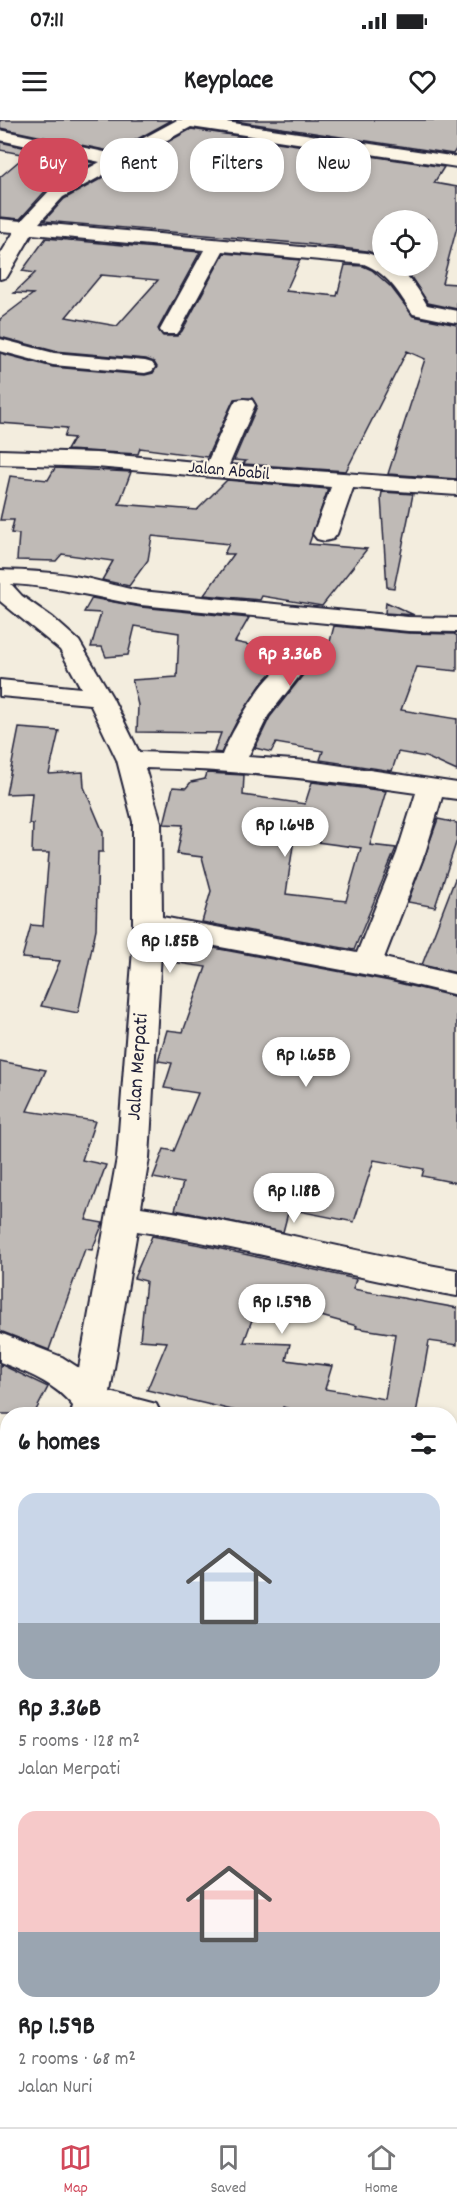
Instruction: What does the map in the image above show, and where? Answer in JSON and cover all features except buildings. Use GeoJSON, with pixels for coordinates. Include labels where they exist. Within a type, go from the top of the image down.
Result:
{"type":"FeatureCollection","features":[{"type":"Feature","properties":{"kind":"street"},"geometry":{"type":"LineString","coordinates":[[157,138],[190,120],[264,134],[457,162]]}},
{"type":"Feature","properties":{"kind":"street"},"geometry":{"type":"LineString","coordinates":[[0,135],[100,157]]}},
{"type":"Feature","properties":{"kind":"street"},"geometry":{"type":"LineString","coordinates":[[0,273],[23,229],[46,201],[100,169]]}},
{"type":"Feature","properties":{"kind":"street"},"geometry":{"type":"LineString","coordinates":[[0,225],[375,261],[407,286],[420,310],[457,317]]}},
{"type":"Feature","properties":{"kind":"street"},"geometry":{"type":"LineString","coordinates":[[170,330],[216,246]]}},
{"type":"Feature","properties":{"kind":"street"},"geometry":{"type":"LineString","coordinates":[[0,345],[53,359],[145,367]]}},
{"type":"Feature","properties":{"kind":"street"},"geometry":{"type":"LineString","coordinates":[[215,471],[244,405]]}},
{"type":"Feature","properties":{"kind":"street","name":"Jalan Ababil"},"geometry":{"type":"LineString","coordinates":[[0,458],[96,460],[457,488]]}},
{"type":"Feature","properties":{"kind":"street"},"geometry":{"type":"LineString","coordinates":[[325,534],[344,481]]}},
{"type":"Feature","properties":{"kind":"street"},"geometry":{"type":"LineString","coordinates":[[0,577],[38,578],[84,585],[105,592],[141,598],[408,624],[457,625]]}},
{"type":"Feature","properties":{"kind":"street","name":"Jalan Merpati"},"geometry":{"type":"LineString","coordinates":[[0,586],[13,601],[44,623],[70,646],[99,697],[130,760],[147,822],[149,924],[133,1158],[90,1407]]}},
{"type":"Feature","properties":{"kind":"street"},"geometry":{"type":"LineString","coordinates":[[232,763],[253,717],[268,695],[288,674]]}},
{"type":"Feature","properties":{"kind":"street"},"geometry":{"type":"LineString","coordinates":[[0,688],[99,697]]}},
{"type":"Feature","properties":{"kind":"street"},"geometry":{"type":"LineString","coordinates":[[130,760],[232,763],[309,769],[444,790],[411,853],[367,965]]}},
{"type":"Feature","properties":{"kind":"street"},"geometry":{"type":"LineString","coordinates":[[149,924],[367,965],[457,985]]}},
{"type":"Feature","properties":{"kind":"street"},"geometry":{"type":"LineString","coordinates":[[124,1217],[167,1222],[331,1259],[457,1283]]}},
{"type":"Feature","properties":{"kind":"street"},"geometry":{"type":"LineString","coordinates":[[0,1347],[50,1367],[75,1383],[89,1407]]}}]}
